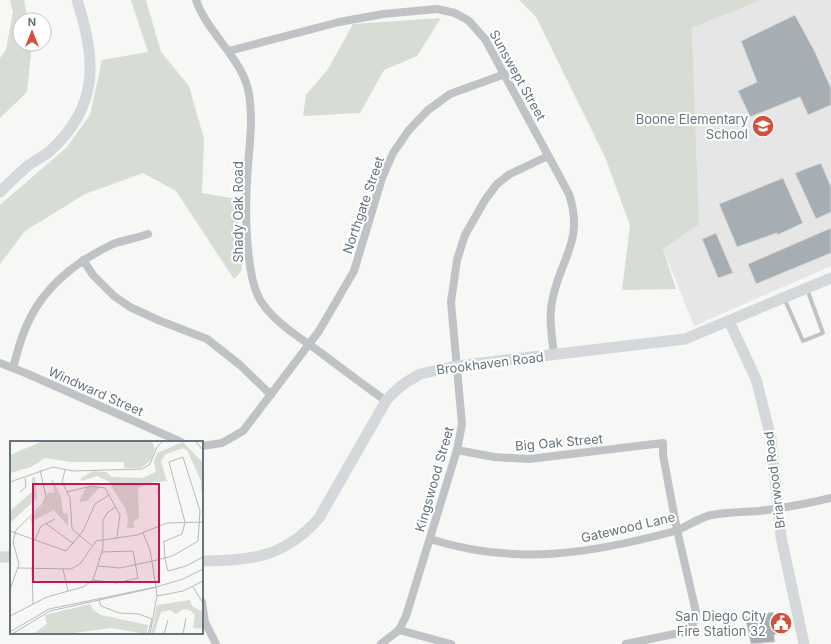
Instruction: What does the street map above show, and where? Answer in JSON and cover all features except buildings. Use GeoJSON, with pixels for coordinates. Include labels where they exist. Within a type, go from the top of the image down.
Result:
{"type":"FeatureCollection","features":[{"type":"Feature","properties":{"kind":"street"},"geometry":{"type":"LineString","coordinates":[[0,192],[21,172],[49,152],[66,134],[85,101],[90,82],[91,54],[87,30],[77,0]]}},
{"type":"Feature","properties":{"kind":"street","name":"Shady Oak Road"},"geometry":{"type":"LineString","coordinates":[[196,0],[203,15],[229,51],[246,82],[249,94],[251,134],[246,182],[249,267],[258,296],[275,318],[386,401]]}},
{"type":"Feature","properties":{"kind":"street","name":"Sunswept Street"},"geometry":{"type":"LineString","coordinates":[[229,51],[339,22],[383,14],[437,9],[455,13],[475,27],[485,39],[505,74],[569,194],[575,223],[572,244],[553,296],[550,312],[554,355]]}},
{"type":"Feature","properties":{"kind":"street","name":"Northgate Street"},"geometry":{"type":"LineString","coordinates":[[309,344],[332,311],[354,271],[382,178],[401,141],[423,115],[450,94],[505,74]]}},
{"type":"Feature","properties":{"kind":"street","name":"Kingswood Street"},"geometry":{"type":"LineString","coordinates":[[382,644],[399,630],[406,616],[457,450],[462,424],[456,366],[452,302],[457,260],[465,235],[485,200],[498,184],[510,174],[548,156]]}},
{"type":"Feature","properties":{"kind":"street"},"geometry":{"type":"LineString","coordinates":[[13,368],[25,327],[41,299],[58,280],[82,260],[114,244],[148,234]]}},
{"type":"Feature","properties":{"kind":"street"},"geometry":{"type":"LineString","coordinates":[[82,260],[93,275],[119,300],[130,307],[158,320],[207,339],[240,365],[271,394]]}},
{"type":"Feature","properties":{"kind":"street","name":"Brookhaven Road"},"geometry":{"type":"LineString","coordinates":[[203,561],[242,560],[263,556],[282,548],[306,531],[319,518],[386,401],[405,382],[420,374],[456,366],[685,339],[831,278]]}},
{"type":"Feature","properties":{"kind":"street","name":"Briarwood Road"},"geometry":{"type":"LineString","coordinates":[[729,321],[758,387],[771,438],[781,538],[804,644]]}},
{"type":"Feature","properties":{"kind":"street"},"geometry":{"type":"LineString","coordinates":[[203,446],[222,443],[243,431],[309,344]]}},
{"type":"Feature","properties":{"kind":"street","name":"Windward Street"},"geometry":{"type":"LineString","coordinates":[[0,364],[13,368],[179,441]]}},
{"type":"Feature","properties":{"kind":"street","name":"Big Oak Street"},"geometry":{"type":"LineString","coordinates":[[457,450],[494,457],[529,459],[663,443],[663,456],[677,530]]}},
{"type":"Feature","properties":{"kind":"street","name":"Gatewood Lane"},"geometry":{"type":"LineString","coordinates":[[430,539],[457,548],[502,554],[547,554],[590,550],[677,530],[710,515],[777,509],[831,498]]}},
{"type":"Feature","properties":{"kind":"street"},"geometry":{"type":"LineString","coordinates":[[626,644],[684,632],[691,628],[695,622],[696,612],[677,530]]}},
{"type":"Feature","properties":{"kind":"street"},"geometry":{"type":"LineString","coordinates":[[203,609],[205,622],[216,644]]}},
{"type":"Feature","properties":{"kind":"street"},"geometry":{"type":"LineString","coordinates":[[399,630],[451,644]]}},
{"type":"Feature","properties":{"kind":"lane"},"geometry":{"type":"LineString","coordinates":[[784,298],[803,341],[823,332],[806,288]]}},
{"type":"Feature","properties":{"kind":"shaded area"},"geometry":{"type":"Polygon","coordinates":[[[10,0],[24,0],[26,12],[13,12],[10,0]]]}},
{"type":"Feature","properties":{"kind":"shaded area"},"geometry":{"type":"Polygon","coordinates":[[[131,0],[146,0],[161,52],[189,86],[204,139],[202,193],[236,199],[242,270],[234,279],[176,191],[143,173],[85,194],[25,231],[0,264],[0,205],[67,147],[90,115],[102,60],[148,52],[131,0]]]}},
{"type":"Feature","properties":{"kind":"shaded area"},"geometry":{"type":"Polygon","coordinates":[[[519,0],[761,0],[692,28],[699,224],[663,249],[676,289],[622,290],[630,225],[605,157],[536,17],[519,0]]]}},
{"type":"Feature","properties":{"kind":"shaded area","name":"Boone Elementary School"},"geometry":{"type":"Polygon","coordinates":[[[761,0],[831,0],[831,266],[694,326],[663,249],[699,223],[692,28],[761,0]]]}},
{"type":"Feature","properties":{"kind":"shaded area"},"geometry":{"type":"Polygon","coordinates":[[[12,17],[12,52],[31,52],[27,92],[0,118],[0,58],[6,50],[12,17]]]}},
{"type":"Feature","properties":{"kind":"shaded area"},"geometry":{"type":"Polygon","coordinates":[[[441,18],[417,56],[384,70],[360,113],[303,116],[306,95],[328,69],[353,24],[441,18]]]}},
{"type":"Feature","properties":{"kind":"place","name":"Boone Elementary School"},"geometry":{"type":"Point","coordinates":[763,126]}},
{"type":"Feature","properties":{"kind":"place","name":"San Diego City Fire Station 32"},"geometry":{"type":"Point","coordinates":[781,623]}}]}
